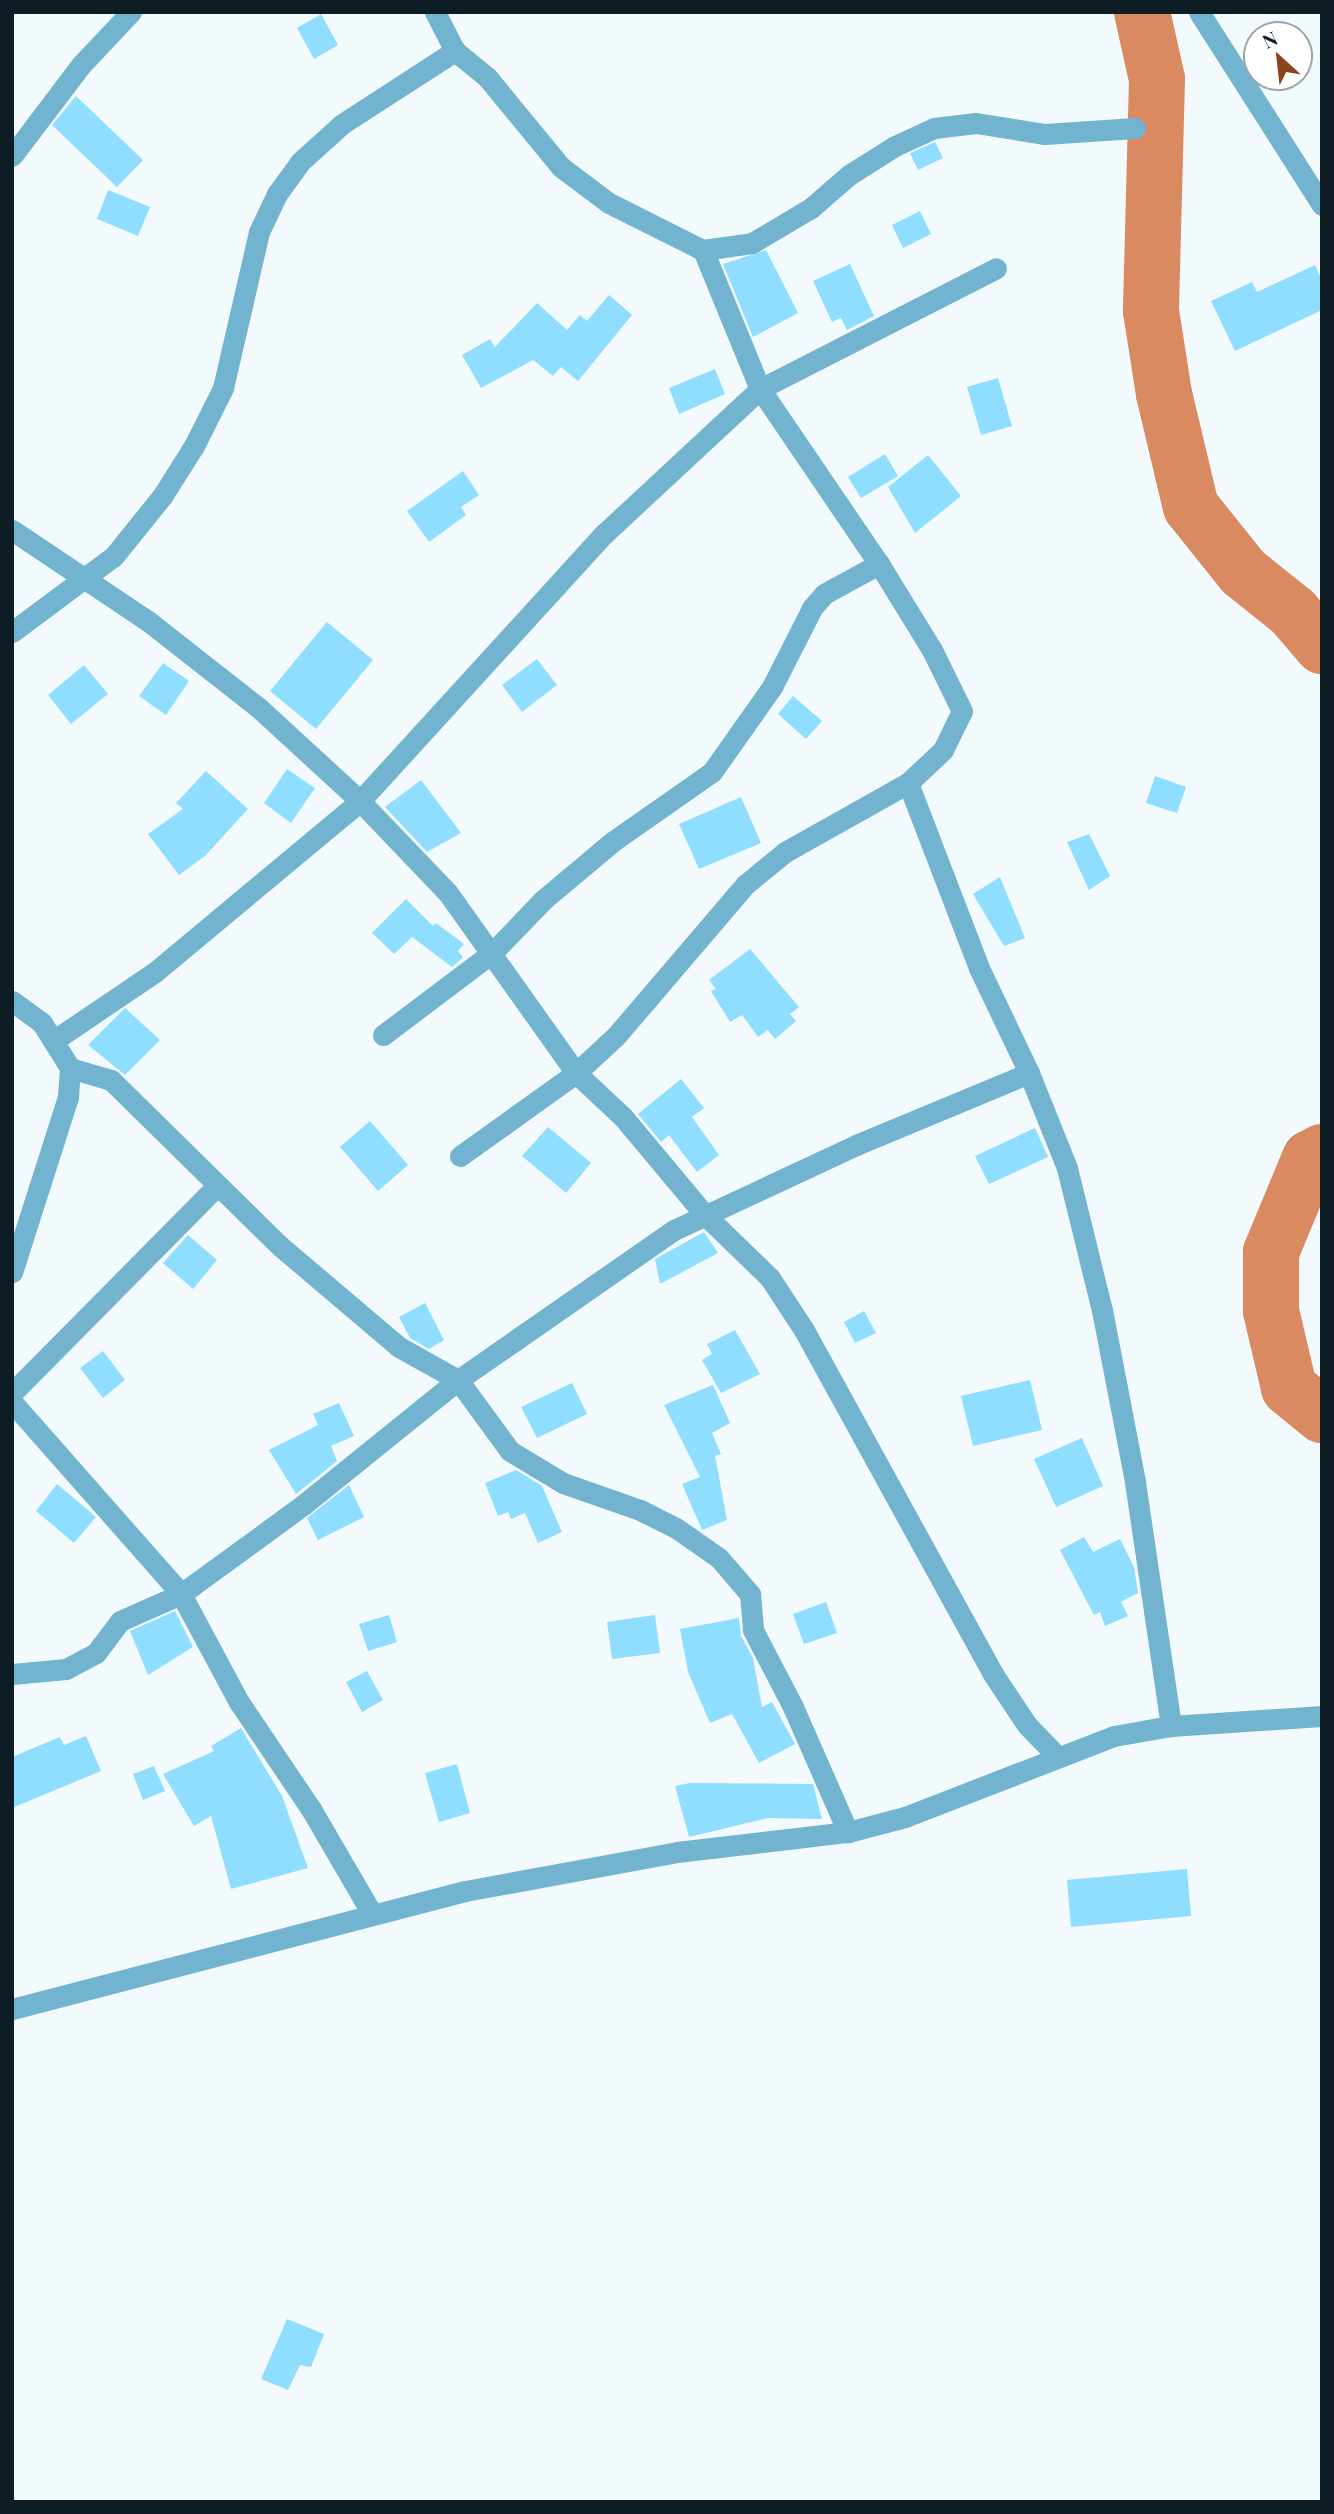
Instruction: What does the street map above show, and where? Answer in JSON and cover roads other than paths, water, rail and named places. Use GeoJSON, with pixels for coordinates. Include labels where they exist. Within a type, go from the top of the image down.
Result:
{"type":"FeatureCollection","features":[{"type":"Feature","properties":{"kind":"street"},"geometry":{"type":"LineString","coordinates":[[12,156],[80,65],[131,12]]}},
{"type":"Feature","properties":{"kind":"street"},"geometry":{"type":"LineString","coordinates":[[435,12],[455,51],[487,77],[561,167],[590,191],[703,250],[752,243],[811,208],[849,175],[895,146],[934,128],[976,123],[1045,134],[1135,128]]}},
{"type":"Feature","properties":{"kind":"street"},"geometry":{"type":"LineString","coordinates":[[1199,12],[1322,205]]}},
{"type":"Feature","properties":{"kind":"street"},"geometry":{"type":"LineString","coordinates":[[12,632],[85,580],[135,533],[163,495],[223,388],[259,232],[277,194],[300,162],[342,124],[455,51]]}},
{"type":"Feature","properties":{"kind":"street"},"geometry":{"type":"LineString","coordinates":[[460,1156],[576,1073],[678,968],[746,884],[785,852],[908,783],[943,750],[962,711],[932,650],[879,564],[760,389],[703,250]]}},
{"type":"Feature","properties":{"kind":"street"},"geometry":{"type":"LineString","coordinates":[[56,1039],[155,972],[360,801],[605,533],[760,389],[996,268]]}},
{"type":"Feature","properties":{"kind":"street"},"geometry":{"type":"LineString","coordinates":[[12,530],[197,656],[360,801],[448,893],[494,952],[576,1073],[659,1155],[704,1214],[770,1278],[804,1330],[993,1674],[1027,1725],[1056,1755]]}},
{"type":"Feature","properties":{"kind":"street"},"geometry":{"type":"LineString","coordinates":[[383,1035],[494,952],[543,900],[612,842],[712,772],[772,687],[812,608],[824,594],[879,564]]}},
{"type":"Feature","properties":{"kind":"street"},"geometry":{"type":"LineString","coordinates":[[908,783],[979,968],[1029,1073],[1066,1168],[1102,1310],[1135,1482],[1171,1726]]}},
{"type":"Feature","properties":{"kind":"street"},"geometry":{"type":"LineString","coordinates":[[12,1001],[56,1039],[70,1068],[68,1097],[12,1272]]}},
{"type":"Feature","properties":{"kind":"street"},"geometry":{"type":"LineString","coordinates":[[70,1068],[111,1080],[216,1187],[399,1347],[458,1380],[510,1451],[538,1471],[640,1510],[719,1558],[750,1594],[753,1630],[793,1707],[848,1832]]}},
{"type":"Feature","properties":{"kind":"street"},"geometry":{"type":"LineString","coordinates":[[12,1674],[65,1669],[96,1653],[120,1621],[181,1594],[303,1505],[458,1380],[635,1253],[704,1214],[1029,1073]]}},
{"type":"Feature","properties":{"kind":"street"},"geometry":{"type":"LineString","coordinates":[[12,1393],[216,1187]]}},
{"type":"Feature","properties":{"kind":"street"},"geometry":{"type":"LineString","coordinates":[[12,1402],[181,1594],[239,1702],[311,1809],[372,1914]]}},
{"type":"Feature","properties":{"kind":"street"},"geometry":{"type":"LineString","coordinates":[[12,2009],[465,1891],[677,1852],[848,1832],[964,1795],[1056,1755],[1114,1736],[1171,1726],[1322,1716]]}},
{"type":"Feature","properties":{"kind":"waterway"},"geometry":{"type":"LineString","coordinates":[[1142,12],[1157,79],[1151,311],[1164,394],[1191,507],[1243,572],[1293,612],[1322,646]]}},
{"type":"Feature","properties":{"kind":"waterway"},"geometry":{"type":"LineString","coordinates":[[1322,1152],[1310,1158],[1271,1252],[1271,1311],[1289,1388],[1322,1415]]}}]}
